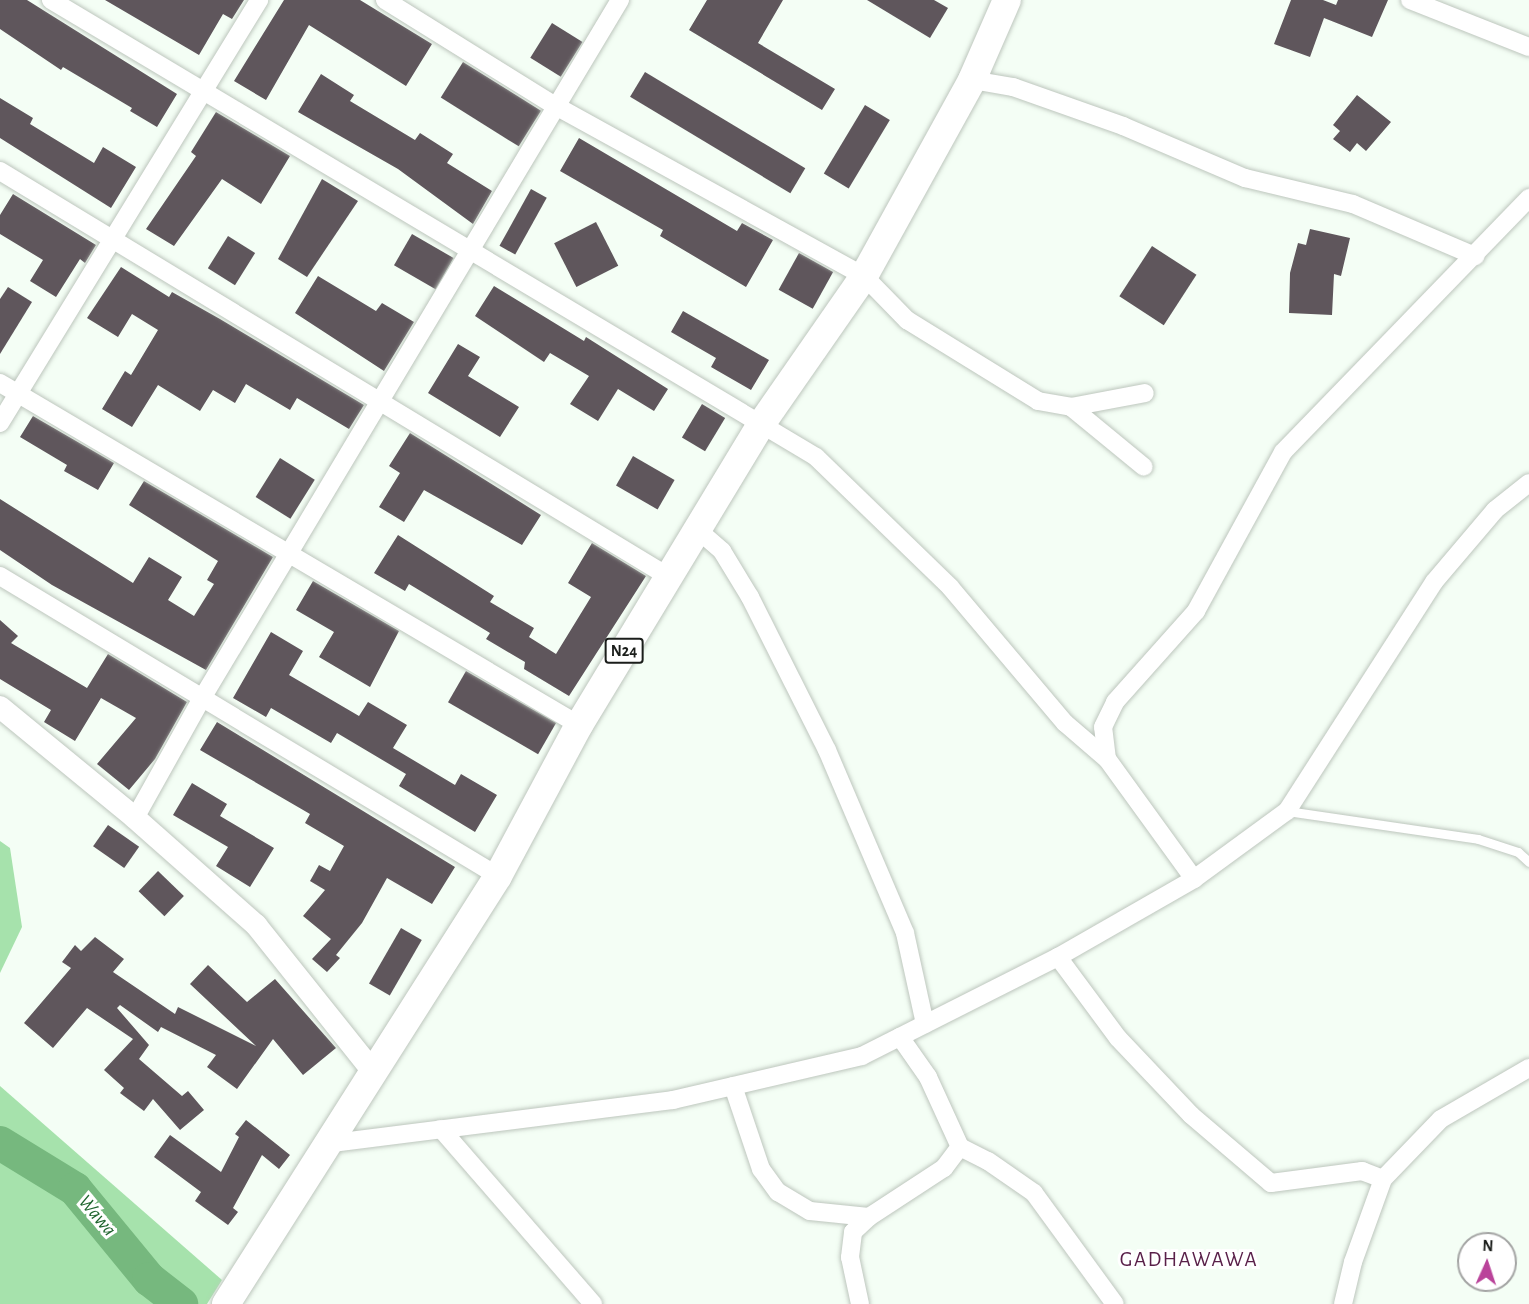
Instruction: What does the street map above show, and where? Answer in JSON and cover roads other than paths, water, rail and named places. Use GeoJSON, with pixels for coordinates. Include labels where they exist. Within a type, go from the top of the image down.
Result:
{"type":"FeatureCollection","features":[{"type":"Feature","properties":{"kind":"main road","name":"N24"},"geometry":{"type":"LineString","coordinates":[[228,1300],[498,876],[579,725],[762,423],[864,276],[972,80],[1003,2]]}},
{"type":"Feature","properties":{"kind":"street"},"geometry":{"type":"LineString","coordinates":[[51,0],[762,423],[816,458],[950,587],[1065,723],[1107,759],[1194,879]]}},
{"type":"Feature","properties":{"kind":"street"},"geometry":{"type":"LineString","coordinates":[[0,423],[259,0]]}},
{"type":"Feature","properties":{"kind":"street"},"geometry":{"type":"LineString","coordinates":[[385,0],[554,105],[864,276],[907,321],[1038,401],[1071,407],[1145,393]]}},
{"type":"Feature","properties":{"kind":"street"},"geometry":{"type":"LineString","coordinates":[[135,818],[201,700],[288,553],[554,105],[620,0]]}},
{"type":"Feature","properties":{"kind":"street"},"geometry":{"type":"LineString","coordinates":[[1410,0],[1529,47]]}},
{"type":"Feature","properties":{"kind":"street"},"geometry":{"type":"LineString","coordinates":[[972,80],[1013,87],[1124,126],[1245,178],[1353,204],[1475,256]]}},
{"type":"Feature","properties":{"kind":"street"},"geometry":{"type":"LineString","coordinates":[[0,171],[669,577]]}},
{"type":"Feature","properties":{"kind":"street"},"geometry":{"type":"LineString","coordinates":[[1107,759],[1103,727],[1115,702],[1196,611],[1283,452],[1529,198]]}},
{"type":"Feature","properties":{"kind":"street"},"geometry":{"type":"LineString","coordinates":[[0,383],[579,725]]}},
{"type":"Feature","properties":{"kind":"street"},"geometry":{"type":"LineString","coordinates":[[1071,407],[1144,467]]}},
{"type":"Feature","properties":{"kind":"street"},"geometry":{"type":"LineString","coordinates":[[326,1144],[673,1100],[861,1056],[1058,957],[1194,879],[1287,811],[1434,582],[1495,510],[1529,483]]}},
{"type":"Feature","properties":{"kind":"street"},"geometry":{"type":"LineString","coordinates":[[698,530],[722,551],[750,597],[827,750],[905,933],[925,1024]]}},
{"type":"Feature","properties":{"kind":"street"},"geometry":{"type":"LineString","coordinates":[[0,576],[201,700],[498,876]]}},
{"type":"Feature","properties":{"kind":"street"},"geometry":{"type":"LineString","coordinates":[[0,707],[135,818],[256,925],[374,1073]]}},
{"type":"Feature","properties":{"kind":"street"},"geometry":{"type":"LineString","coordinates":[[1058,957],[1118,1038],[1191,1116],[1271,1183],[1310,1175],[1362,1171],[1383,1179]]}},
{"type":"Feature","properties":{"kind":"street"},"geometry":{"type":"LineString","coordinates":[[900,1037],[928,1077],[960,1147],[1034,1193],[1115,1304]]}},
{"type":"Feature","properties":{"kind":"street"},"geometry":{"type":"LineString","coordinates":[[1342,1304],[1353,1262],[1383,1179],[1441,1119],[1529,1068]]}},
{"type":"Feature","properties":{"kind":"street"},"geometry":{"type":"LineString","coordinates":[[733,1086],[761,1169],[778,1192],[810,1211],[869,1217]]}},
{"type":"Feature","properties":{"kind":"street"},"geometry":{"type":"LineString","coordinates":[[441,1130],[594,1304]]}},
{"type":"Feature","properties":{"kind":"street"},"geometry":{"type":"LineString","coordinates":[[860,1304],[850,1257],[853,1232],[869,1217],[944,1168],[960,1147]]}},
{"type":"Feature","properties":{"kind":"lane"},"geometry":{"type":"LineString","coordinates":[[1287,811],[1478,839],[1518,852],[1529,862]]}},
{"type":"Feature","properties":{"kind":"waterway","name":"Wawa"},"geometry":{"type":"LineString","coordinates":[[0,1143],[75,1189],[149,1279],[181,1304]]}},
{"type":"Feature","properties":{"kind":"district","name":"GADHAWAWA"},"geometry":{"type":"Point","coordinates":[1189,1260]}}]}
